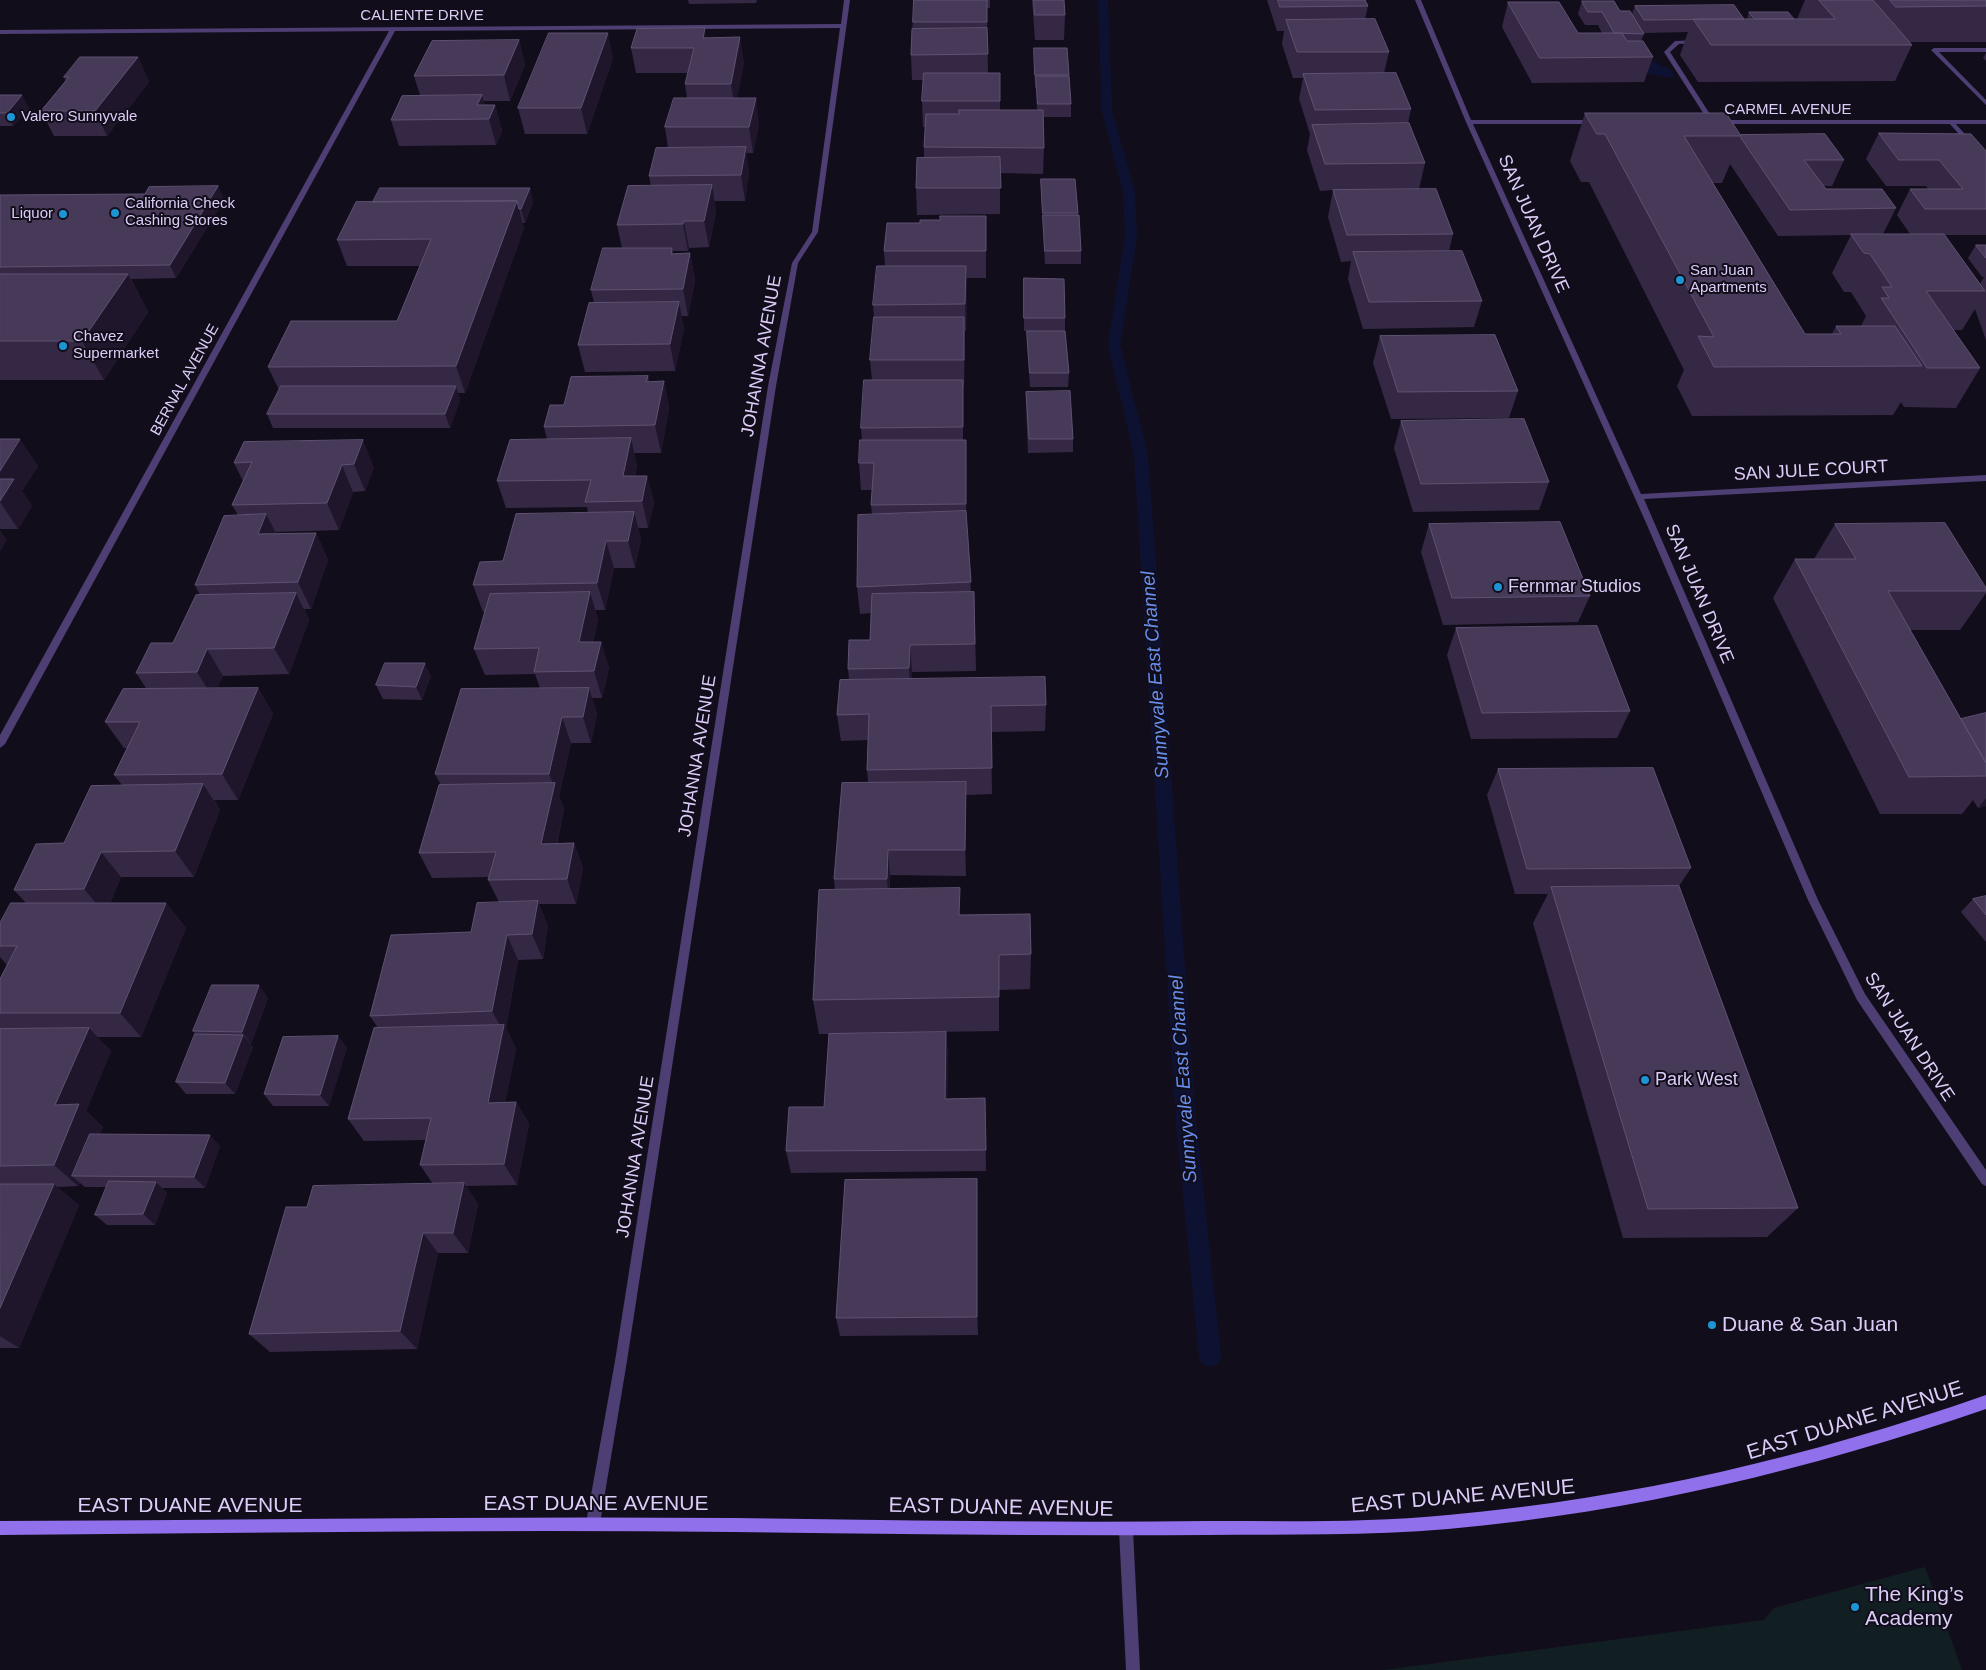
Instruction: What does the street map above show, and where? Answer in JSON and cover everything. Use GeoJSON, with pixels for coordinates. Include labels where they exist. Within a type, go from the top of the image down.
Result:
{"type":"FeatureCollection","features":[{"type":"Feature","properties":{"kind":"main road","name":"EAST DUANE AVENUE"},"geometry":{"type":"LineString","coordinates":[[0,1528],[594,1523],[1126,1530],[1365,1528],[1451,1522],[1596,1504],[1675,1490],[1858,1445],[1986,1402]]}},
{"type":"Feature","properties":{"kind":"street","name":"JOHANNA AVENUE"},"geometry":{"type":"LineString","coordinates":[[594,1523],[772,386],[795,263],[815,232],[847,0]]}},
{"type":"Feature","properties":{"kind":"street","name":"SAN JUAN DRIVE"},"geometry":{"type":"LineString","coordinates":[[1418,0],[1469,122],[1638,497],[1783,834],[1861,997],[1986,1180]]}},
{"type":"Feature","properties":{"kind":"street","name":"CALIENTE DRIVE"},"geometry":{"type":"LineString","coordinates":[[0,32],[844,26]]}},
{"type":"Feature","properties":{"kind":"street","name":"BERNAL AVENUE"},"geometry":{"type":"LineString","coordinates":[[0,744],[393,29]]}},
{"type":"Feature","properties":{"kind":"street"},"geometry":{"type":"LineString","coordinates":[[1705,41],[1677,42],[1667,52],[1712,122]]}},
{"type":"Feature","properties":{"kind":"street"},"geometry":{"type":"LineString","coordinates":[[1986,50],[1934,50],[1986,103]]}},
{"type":"Feature","properties":{"kind":"street"},"geometry":{"type":"LineString","coordinates":[[1469,122],[1605,122]]}},
{"type":"Feature","properties":{"kind":"street","name":"CARMEL AVENUE"},"geometry":{"type":"LineString","coordinates":[[1703,122],[1986,122]]}},
{"type":"Feature","properties":{"kind":"street"},"geometry":{"type":"LineString","coordinates":[[1951,122],[1986,161]]}},
{"type":"Feature","properties":{"kind":"street","name":"SAN JULE COURT"},"geometry":{"type":"LineString","coordinates":[[1638,497],[1986,478]]}},
{"type":"Feature","properties":{"kind":"street"},"geometry":{"type":"LineString","coordinates":[[1126,1530],[1133,1670]]}},
{"type":"Feature","properties":{"kind":"shaded area"},"geometry":{"type":"Polygon","coordinates":[[[1640,54],[1672,71],[1674,78],[1645,73],[1640,54]]]}},
{"type":"Feature","properties":{"kind":"shaded area","name":"The King’s Academy"},"geometry":{"type":"Polygon","coordinates":[[[1925,1567],[1962,1670],[1384,1670],[1764,1620],[1774,1608],[1925,1567]]]}},
{"type":"Feature","properties":{"kind":"building"},"geometry":{"type":"Polygon","coordinates":[[[914,0],[987,0],[987,22],[913,22],[914,0]]]}},
{"type":"Feature","properties":{"kind":"building"},"geometry":{"type":"Polygon","coordinates":[[[1034,0],[1064,0],[1065,15],[1035,15],[1034,0]]]}},
{"type":"Feature","properties":{"kind":"building"},"geometry":{"type":"Polygon","coordinates":[[[1278,0],[1365,0],[1368,6],[1280,7],[1278,0]]]}},
{"type":"Feature","properties":{"kind":"building"},"geometry":{"type":"Polygon","coordinates":[[[1819,0],[1873,0],[1912,45],[1711,45],[1693,19],[1835,19],[1819,0]]]}},
{"type":"Feature","properties":{"kind":"building"},"geometry":{"type":"Polygon","coordinates":[[[1890,0],[1986,0],[1986,6],[1896,7],[1890,0]]]}},
{"type":"Feature","properties":{"kind":"building"},"geometry":{"type":"Polygon","coordinates":[[[1582,1],[1614,1],[1620,11],[1630,11],[1644,34],[1614,33],[1602,12],[1588,12],[1582,1]]]}},
{"type":"Feature","properties":{"kind":"building"},"geometry":{"type":"Polygon","coordinates":[[[1508,2],[1559,2],[1578,33],[1622,33],[1627,41],[1643,41],[1653,57],[1540,58],[1508,2]]]}},
{"type":"Feature","properties":{"kind":"building"},"geometry":{"type":"Polygon","coordinates":[[[1734,5],[1744,19],[1644,20],[1635,6],[1734,5]]]}},
{"type":"Feature","properties":{"kind":"building"},"geometry":{"type":"Polygon","coordinates":[[[1749,12],[1788,12],[1794,19],[1755,19],[1749,12]]]}},
{"type":"Feature","properties":{"kind":"building"},"geometry":{"type":"Polygon","coordinates":[[[1375,19],[1389,52],[1297,52],[1286,20],[1375,19]]]}},
{"type":"Feature","properties":{"kind":"building"},"geometry":{"type":"Polygon","coordinates":[[[705,28],[703,38],[740,37],[731,84],[685,84],[694,48],[631,48],[637,29],[705,28]]]}},
{"type":"Feature","properties":{"kind":"building"},"geometry":{"type":"Polygon","coordinates":[[[987,28],[988,54],[911,55],[912,29],[987,28]]]}},
{"type":"Feature","properties":{"kind":"building"},"geometry":{"type":"Polygon","coordinates":[[[549,33],[608,33],[581,108],[518,108],[549,33]]]}},
{"type":"Feature","properties":{"kind":"building"},"geometry":{"type":"Polygon","coordinates":[[[519,40],[504,75],[414,76],[432,41],[519,40]]]}},
{"type":"Feature","properties":{"kind":"building"},"geometry":{"type":"Polygon","coordinates":[[[1034,48],[1067,48],[1069,75],[1035,75],[1034,48]]]}},
{"type":"Feature","properties":{"kind":"building"},"geometry":{"type":"Polygon","coordinates":[[[80,57],[138,57],[95,111],[41,111],[69,77],[64,77],[80,57]]]}},
{"type":"Feature","properties":{"kind":"building"},"geometry":{"type":"Polygon","coordinates":[[[924,73],[1000,73],[1000,101],[922,101],[924,73]]]}},
{"type":"Feature","properties":{"kind":"building"},"geometry":{"type":"Polygon","coordinates":[[[1396,73],[1411,109],[1315,110],[1303,74],[1396,73]]]}},
{"type":"Feature","properties":{"kind":"building"},"geometry":{"type":"Polygon","coordinates":[[[1036,76],[1069,76],[1071,104],[1038,104],[1036,76]]]}},
{"type":"Feature","properties":{"kind":"building"},"geometry":{"type":"Polygon","coordinates":[[[0,95],[22,95],[7,113],[0,113],[0,95]]]}},
{"type":"Feature","properties":{"kind":"building"},"geometry":{"type":"Polygon","coordinates":[[[482,95],[477,105],[495,105],[489,119],[391,120],[402,96],[482,95]]]}},
{"type":"Feature","properties":{"kind":"building"},"geometry":{"type":"Polygon","coordinates":[[[674,98],[756,98],[749,127],[665,127],[674,98]]]}},
{"type":"Feature","properties":{"kind":"building"},"geometry":{"type":"Polygon","coordinates":[[[959,110],[1043,110],[1044,148],[924,147],[926,114],[959,114],[959,110]]]}},
{"type":"Feature","properties":{"kind":"building"},"geometry":{"type":"Polygon","coordinates":[[[1585,113],[1726,113],[1741,136],[1684,136],[1805,334],[1841,334],[1836,326],[1895,326],[1922,366],[1714,367],[1698,336],[1714,337],[1605,134],[1597,134],[1585,113]]]}},
{"type":"Feature","properties":{"kind":"building"},"geometry":{"type":"Polygon","coordinates":[[[1409,123],[1425,163],[1325,164],[1312,125],[1409,123]]]}},
{"type":"Feature","properties":{"kind":"building"},"geometry":{"type":"Polygon","coordinates":[[[1879,133],[1971,134],[1986,151],[1986,209],[1925,209],[1910,189],[1963,189],[1939,160],[1899,160],[1879,133]]]}},
{"type":"Feature","properties":{"kind":"building"},"geometry":{"type":"Polygon","coordinates":[[[1825,134],[1844,160],[1804,160],[1826,189],[1882,189],[1896,208],[1790,210],[1741,138],[1741,135],[1825,134]]]}},
{"type":"Feature","properties":{"kind":"building"},"geometry":{"type":"Polygon","coordinates":[[[746,147],[741,175],[649,176],[656,148],[746,147]]]}},
{"type":"Feature","properties":{"kind":"building"},"geometry":{"type":"Polygon","coordinates":[[[1000,157],[1001,188],[916,188],[917,158],[1000,157]]]}},
{"type":"Feature","properties":{"kind":"building"},"geometry":{"type":"Polygon","coordinates":[[[1041,179],[1075,179],[1078,213],[1043,213],[1041,179]]]}},
{"type":"Feature","properties":{"kind":"building"},"geometry":{"type":"Polygon","coordinates":[[[712,185],[704,221],[684,221],[683,224],[617,225],[628,186],[712,185]]]}},
{"type":"Feature","properties":{"kind":"building"},"geometry":{"type":"Polygon","coordinates":[[[218,186],[170,265],[0,267],[0,195],[145,194],[149,187],[218,186]]]}},
{"type":"Feature","properties":{"kind":"building"},"geometry":{"type":"Polygon","coordinates":[[[380,188],[530,188],[521,209],[519,209],[517,201],[373,202],[380,188]]]}},
{"type":"Feature","properties":{"kind":"building"},"geometry":{"type":"Polygon","coordinates":[[[1436,189],[1453,234],[1347,235],[1333,190],[1436,189]]]}},
{"type":"Feature","properties":{"kind":"building"},"geometry":{"type":"Polygon","coordinates":[[[517,201],[456,366],[268,367],[291,321],[397,321],[431,239],[337,240],[356,202],[517,201]]]}},
{"type":"Feature","properties":{"kind":"building"},"geometry":{"type":"Polygon","coordinates":[[[1043,215],[1079,215],[1081,251],[1045,251],[1043,215]]]}},
{"type":"Feature","properties":{"kind":"building"},"geometry":{"type":"Polygon","coordinates":[[[940,216],[986,216],[986,251],[884,251],[887,223],[920,223],[920,220],[940,220],[940,216]]]}},
{"type":"Feature","properties":{"kind":"building"},"geometry":{"type":"Polygon","coordinates":[[[1851,234],[1944,234],[1985,291],[1926,291],[1980,368],[1927,368],[1881,298],[1889,298],[1882,287],[1892,287],[1870,254],[1864,253],[1851,234]]]}},
{"type":"Feature","properties":{"kind":"building"},"geometry":{"type":"Polygon","coordinates":[[[1976,245],[1986,245],[1986,258],[1976,245]]]}},
{"type":"Feature","properties":{"kind":"building"},"geometry":{"type":"Polygon","coordinates":[[[603,248],[672,248],[671,254],[690,253],[683,289],[591,290],[603,248]]]}},
{"type":"Feature","properties":{"kind":"building"},"geometry":{"type":"Polygon","coordinates":[[[1462,251],[1482,301],[1369,302],[1353,252],[1462,251]]]}},
{"type":"Feature","properties":{"kind":"building"},"geometry":{"type":"Polygon","coordinates":[[[877,266],[966,266],[965,304],[873,305],[877,266]]]}},
{"type":"Feature","properties":{"kind":"building"},"geometry":{"type":"Polygon","coordinates":[[[0,274],[128,274],[82,341],[0,341],[0,274]]]}},
{"type":"Feature","properties":{"kind":"building"},"geometry":{"type":"Polygon","coordinates":[[[1024,278],[1064,279],[1065,318],[1024,318],[1024,278]]]}},
{"type":"Feature","properties":{"kind":"building"},"geometry":{"type":"Polygon","coordinates":[[[679,302],[670,344],[578,345],[589,303],[679,302]]]}},
{"type":"Feature","properties":{"kind":"building"},"geometry":{"type":"Polygon","coordinates":[[[874,317],[964,317],[964,360],[870,360],[874,317]]]}},
{"type":"Feature","properties":{"kind":"building"},"geometry":{"type":"Polygon","coordinates":[[[1027,331],[1065,331],[1069,373],[1030,373],[1027,331]]]}},
{"type":"Feature","properties":{"kind":"building"},"geometry":{"type":"Polygon","coordinates":[[[1495,335],[1518,391],[1398,392],[1380,336],[1495,335]]]}},
{"type":"Feature","properties":{"kind":"building"},"geometry":{"type":"Polygon","coordinates":[[[648,376],[646,382],[664,381],[655,425],[544,427],[550,405],[564,405],[571,377],[648,376]]]}},
{"type":"Feature","properties":{"kind":"building"},"geometry":{"type":"Polygon","coordinates":[[[864,380],[963,380],[963,427],[861,428],[864,380]]]}},
{"type":"Feature","properties":{"kind":"building"},"geometry":{"type":"Polygon","coordinates":[[[281,386],[456,386],[445,414],[267,414],[281,386]]]}},
{"type":"Feature","properties":{"kind":"building"},"geometry":{"type":"Polygon","coordinates":[[[1070,391],[1073,439],[1029,439],[1026,392],[1070,391]]]}},
{"type":"Feature","properties":{"kind":"building"},"geometry":{"type":"Polygon","coordinates":[[[1524,419],[1549,482],[1421,484],[1401,421],[1524,419]]]}},
{"type":"Feature","properties":{"kind":"building"},"geometry":{"type":"Polygon","coordinates":[[[631,438],[623,476],[647,476],[642,501],[585,502],[591,480],[497,481],[510,440],[631,438]]]}},
{"type":"Feature","properties":{"kind":"building"},"geometry":{"type":"Polygon","coordinates":[[[0,439],[20,439],[0,471],[0,439]]]}},
{"type":"Feature","properties":{"kind":"building"},"geometry":{"type":"Polygon","coordinates":[[[363,440],[354,464],[342,465],[327,503],[232,505],[252,462],[234,463],[244,442],[363,440]]]}},
{"type":"Feature","properties":{"kind":"building"},"geometry":{"type":"Polygon","coordinates":[[[860,440],[966,440],[966,504],[871,505],[874,463],[859,463],[860,440]]]}},
{"type":"Feature","properties":{"kind":"building"},"geometry":{"type":"Polygon","coordinates":[[[0,479],[14,479],[0,501],[0,479]]]}},
{"type":"Feature","properties":{"kind":"building"},"geometry":{"type":"Polygon","coordinates":[[[966,511],[971,582],[857,587],[858,515],[966,511]]]}},
{"type":"Feature","properties":{"kind":"building"},"geometry":{"type":"Polygon","coordinates":[[[634,512],[628,541],[606,541],[597,583],[473,585],[480,562],[503,561],[516,514],[634,512]]]}},
{"type":"Feature","properties":{"kind":"building"},"geometry":{"type":"Polygon","coordinates":[[[266,514],[258,534],[316,533],[298,582],[195,585],[224,516],[266,514]]]}},
{"type":"Feature","properties":{"kind":"building"},"geometry":{"type":"Polygon","coordinates":[[[1560,522],[1590,596],[1452,598],[1429,524],[1560,522]]]}},
{"type":"Feature","properties":{"kind":"building"},"geometry":{"type":"Polygon","coordinates":[[[1945,523],[1986,588],[1986,591],[1888,591],[1986,763],[1986,776],[1909,777],[1795,559],[1856,559],[1835,524],[1945,523]]]}},
{"type":"Feature","properties":{"kind":"building"},"geometry":{"type":"Polygon","coordinates":[[[590,592],[579,642],[601,642],[594,671],[534,672],[539,648],[474,649],[490,594],[590,592]]]}},
{"type":"Feature","properties":{"kind":"building"},"geometry":{"type":"Polygon","coordinates":[[[974,592],[975,644],[910,645],[909,668],[848,669],[849,640],[870,640],[872,594],[974,592]]]}},
{"type":"Feature","properties":{"kind":"building"},"geometry":{"type":"Polygon","coordinates":[[[296,593],[274,648],[207,649],[197,672],[136,673],[151,643],[173,643],[196,595],[296,593]]]}},
{"type":"Feature","properties":{"kind":"building"},"geometry":{"type":"Polygon","coordinates":[[[1597,626],[1630,711],[1482,713],[1456,628],[1597,626]]]}},
{"type":"Feature","properties":{"kind":"building"},"geometry":{"type":"Polygon","coordinates":[[[385,663],[425,663],[416,687],[376,685],[385,663]]]}},
{"type":"Feature","properties":{"kind":"building"},"geometry":{"type":"Polygon","coordinates":[[[1045,677],[1046,705],[991,706],[992,768],[867,770],[869,714],[837,715],[840,680],[1045,677]]]}},
{"type":"Feature","properties":{"kind":"building"},"geometry":{"type":"Polygon","coordinates":[[[258,688],[222,774],[114,775],[140,722],[105,722],[123,689],[258,688]]]}},
{"type":"Feature","properties":{"kind":"building"},"geometry":{"type":"Polygon","coordinates":[[[589,688],[583,717],[562,717],[549,774],[435,774],[461,689],[589,688]]]}},
{"type":"Feature","properties":{"kind":"building"},"geometry":{"type":"Polygon","coordinates":[[[1986,713],[1986,763],[1961,719],[1986,713]]]}},
{"type":"Feature","properties":{"kind":"building"},"geometry":{"type":"Polygon","coordinates":[[[1653,768],[1691,868],[1527,869],[1498,769],[1653,768]]]}},
{"type":"Feature","properties":{"kind":"building"},"geometry":{"type":"Polygon","coordinates":[[[966,782],[965,850],[888,850],[887,879],[834,879],[842,783],[966,782]]]}},
{"type":"Feature","properties":{"kind":"building"},"geometry":{"type":"Polygon","coordinates":[[[555,783],[541,844],[574,843],[567,879],[488,880],[496,852],[419,853],[439,785],[555,783]]]}},
{"type":"Feature","properties":{"kind":"building"},"geometry":{"type":"Polygon","coordinates":[[[203,784],[175,851],[101,852],[84,889],[14,890],[36,844],[64,843],[91,786],[203,784]]]}},
{"type":"Feature","properties":{"kind":"building","name":"Park West"},"geometry":{"type":"Polygon","coordinates":[[[1679,886],[1798,1208],[1648,1209],[1551,887],[1679,886]]]}},
{"type":"Feature","properties":{"kind":"building"},"geometry":{"type":"Polygon","coordinates":[[[960,888],[959,915],[1030,914],[1031,954],[999,955],[999,997],[813,1000],[819,890],[960,888]]]}},
{"type":"Feature","properties":{"kind":"building"},"geometry":{"type":"Polygon","coordinates":[[[1986,896],[1986,915],[1973,899],[1986,896]]]}},
{"type":"Feature","properties":{"kind":"building"},"geometry":{"type":"Polygon","coordinates":[[[538,901],[532,934],[507,935],[492,1011],[370,1016],[391,935],[471,932],[477,903],[538,901]]]}},
{"type":"Feature","properties":{"kind":"building"},"geometry":{"type":"Polygon","coordinates":[[[11,903],[166,903],[120,1013],[0,1013],[0,979],[17,946],[0,946],[0,923],[11,903]]]}},
{"type":"Feature","properties":{"kind":"building"},"geometry":{"type":"Polygon","coordinates":[[[212,985],[259,985],[242,1032],[193,1031],[212,985]]]}},
{"type":"Feature","properties":{"kind":"building"},"geometry":{"type":"Polygon","coordinates":[[[504,1025],[488,1103],[516,1102],[504,1164],[420,1165],[431,1118],[348,1119],[374,1028],[504,1025]]]}},
{"type":"Feature","properties":{"kind":"building"},"geometry":{"type":"Polygon","coordinates":[[[89,1028],[55,1105],[79,1104],[54,1165],[0,1166],[0,1029],[89,1028]]]}},
{"type":"Feature","properties":{"kind":"building"},"geometry":{"type":"Polygon","coordinates":[[[946,1032],[945,1099],[985,1098],[986,1150],[786,1151],[789,1107],[824,1107],[829,1034],[946,1032]]]}},
{"type":"Feature","properties":{"kind":"building"},"geometry":{"type":"Polygon","coordinates":[[[195,1034],[243,1035],[225,1083],[176,1082],[195,1034]]]}},
{"type":"Feature","properties":{"kind":"building"},"geometry":{"type":"Polygon","coordinates":[[[338,1036],[320,1095],[264,1094],[283,1037],[338,1036]]]}},
{"type":"Feature","properties":{"kind":"building"},"geometry":{"type":"Polygon","coordinates":[[[90,1134],[210,1135],[194,1177],[72,1176],[90,1134]]]}},
{"type":"Feature","properties":{"kind":"building"},"geometry":{"type":"Polygon","coordinates":[[[977,1179],[977,1317],[836,1318],[845,1180],[977,1179]]]}},
{"type":"Feature","properties":{"kind":"building"},"geometry":{"type":"Polygon","coordinates":[[[109,1181],[156,1182],[143,1214],[95,1215],[109,1181]]]}},
{"type":"Feature","properties":{"kind":"building"},"geometry":{"type":"Polygon","coordinates":[[[464,1183],[453,1233],[423,1233],[400,1331],[249,1334],[286,1207],[307,1207],[313,1186],[464,1183]]]}},
{"type":"Feature","properties":{"kind":"building"},"geometry":{"type":"Polygon","coordinates":[[[0,1184],[54,1184],[0,1308],[0,1184]]]}},
{"type":"Feature","properties":{"kind":"waterway","name":"Sunnyvale East Channel"},"geometry":{"type":"LineString","coordinates":[[1103,0],[1107,111],[1129,192],[1131,236],[1114,345],[1141,455],[1186,1122],[1210,1356]]}},
{"type":"Feature","properties":{"kind":"place","name":"Valero Sunnyvale"},"geometry":{"type":"Point","coordinates":[11,117]}},
{"type":"Feature","properties":{"kind":"place","name":"California Check Cashing Stores"},"geometry":{"type":"Point","coordinates":[115,213]}},
{"type":"Feature","properties":{"kind":"place","name":"Liquor"},"geometry":{"type":"Point","coordinates":[63,214]}},
{"type":"Feature","properties":{"kind":"place","name":"San Juan Apartments"},"geometry":{"type":"Point","coordinates":[1680,280]}},
{"type":"Feature","properties":{"kind":"place","name":"Chavez Supermarket"},"geometry":{"type":"Point","coordinates":[63,346]}},
{"type":"Feature","properties":{"kind":"place","name":"Fernmar Studios"},"geometry":{"type":"Point","coordinates":[1498,587]}},
{"type":"Feature","properties":{"kind":"place","name":"Park West"},"geometry":{"type":"Point","coordinates":[1645,1080]}},
{"type":"Feature","properties":{"kind":"place","name":"Duane & San Juan"},"geometry":{"type":"Point","coordinates":[1712,1325]}},
{"type":"Feature","properties":{"kind":"place","name":"The King’s Academy"},"geometry":{"type":"Point","coordinates":[1855,1607]}}]}
